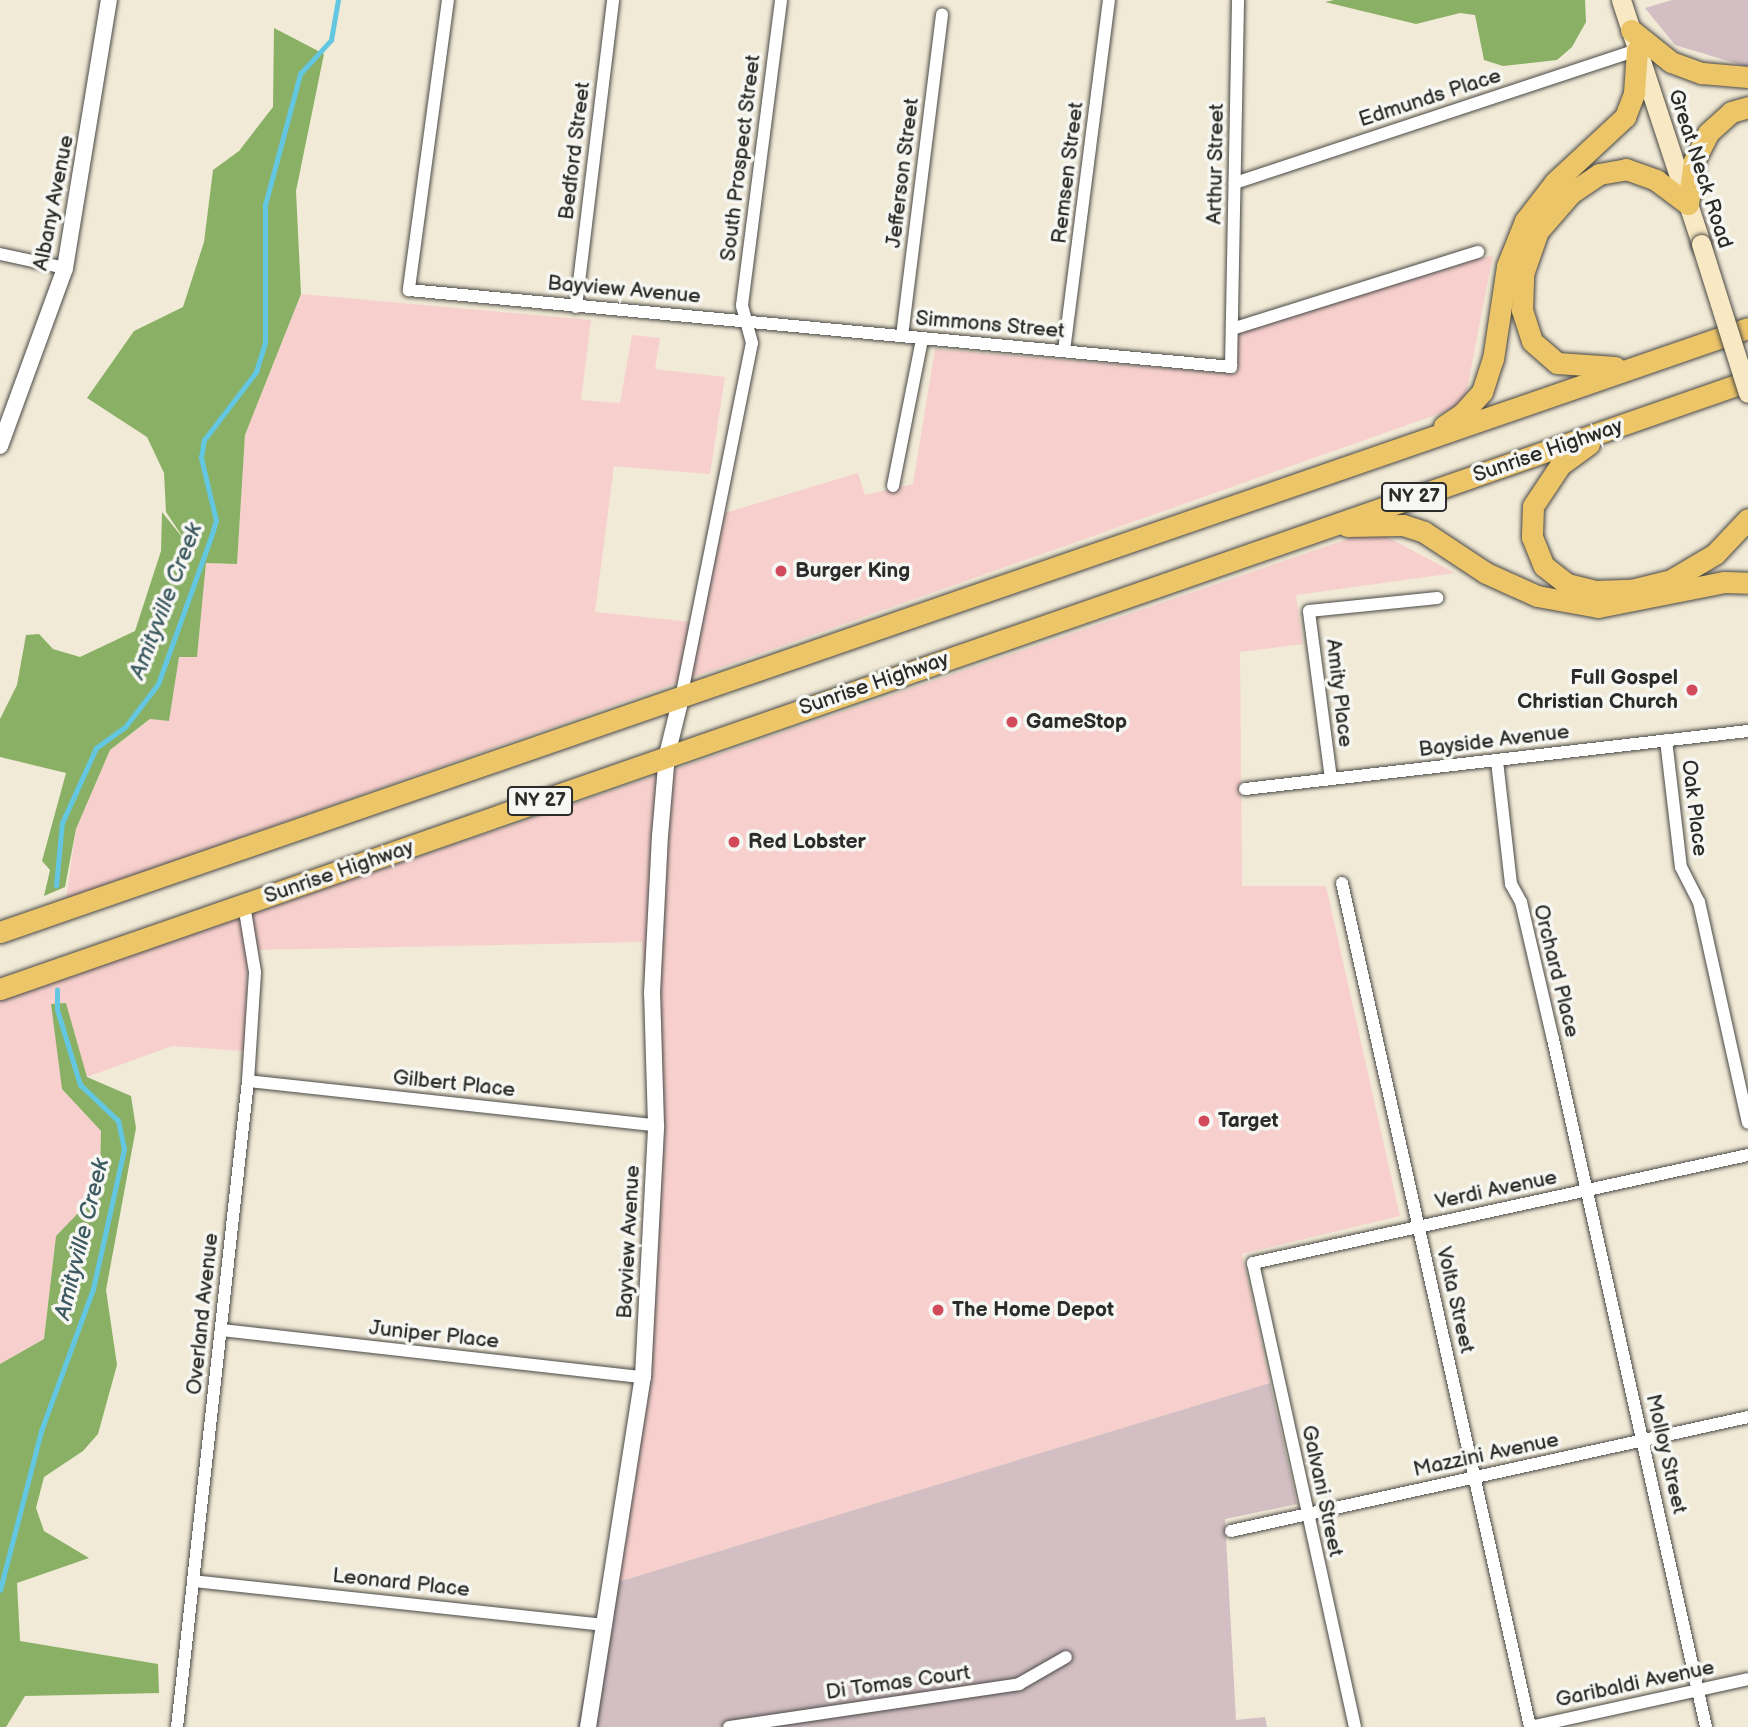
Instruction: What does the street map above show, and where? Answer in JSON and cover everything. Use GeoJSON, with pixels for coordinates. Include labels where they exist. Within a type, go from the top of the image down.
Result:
{"type":"FeatureCollection","features":[{"type":"Feature","properties":{"kind":"highway"},"geometry":{"type":"LineString","coordinates":[[1634,40],[1671,62],[1702,73],[1748,77]]}},
{"type":"Feature","properties":{"kind":"highway"},"geometry":{"type":"LineString","coordinates":[[1416,443],[1462,414],[1482,392],[1493,359],[1507,266],[1525,221],[1555,183],[1625,117],[1634,93],[1634,40]]}},
{"type":"Feature","properties":{"kind":"highway"},"geometry":{"type":"LineString","coordinates":[[1638,365],[1593,369],[1557,363],[1532,341],[1522,310],[1523,274],[1538,231],[1571,193],[1600,174],[1626,169],[1656,180],[1688,204],[1694,161],[1708,133],[1731,113],[1748,107]]}},
{"type":"Feature","properties":{"kind":"highway","name":"NY 27"},"geometry":{"type":"LineString","coordinates":[[0,932],[1748,328]]}},
{"type":"Feature","properties":{"kind":"highway","name":"Sunrise Highway"},"geometry":{"type":"LineString","coordinates":[[0,989],[1748,381]]}},
{"type":"Feature","properties":{"kind":"highway"},"geometry":{"type":"LineString","coordinates":[[1609,430],[1561,464],[1533,506],[1532,537],[1545,566],[1567,584],[1595,591],[1631,590],[1671,580],[1715,554],[1748,519]]}},
{"type":"Feature","properties":{"kind":"highway"},"geometry":{"type":"LineString","coordinates":[[1328,526],[1403,525],[1424,532],[1486,573],[1537,596],[1598,607],[1724,582],[1748,583]]}},
{"type":"Feature","properties":{"kind":"main road","name":"Great Neck Road"},"geometry":{"type":"LineString","coordinates":[[1621,0],[1748,393]]}},
{"type":"Feature","properties":{"kind":"street","name":"Albany Avenue"},"geometry":{"type":"LineString","coordinates":[[0,446],[65,268],[109,0]]}},
{"type":"Feature","properties":{"kind":"street","name":"Bayview Avenue"},"geometry":{"type":"LineString","coordinates":[[449,0],[409,290],[745,322]]}},
{"type":"Feature","properties":{"kind":"street","name":"Bedford Street"},"geometry":{"type":"LineString","coordinates":[[576,307],[612,0]]}},
{"type":"Feature","properties":{"kind":"street","name":"South Prospect Street"},"geometry":{"type":"LineString","coordinates":[[745,322],[741,305],[781,0]]}},
{"type":"Feature","properties":{"kind":"street","name":"Remsen Street"},"geometry":{"type":"LineString","coordinates":[[1064,351],[1110,0]]}},
{"type":"Feature","properties":{"kind":"street","name":"Arthur Street"},"geometry":{"type":"LineString","coordinates":[[1231,367],[1238,0]]}},
{"type":"Feature","properties":{"kind":"street","name":"Jefferson Street"},"geometry":{"type":"LineString","coordinates":[[902,336],[942,14]]}},
{"type":"Feature","properties":{"kind":"street","name":"Edmunds Place"},"geometry":{"type":"LineString","coordinates":[[1235,183],[1634,40]]}},
{"type":"Feature","properties":{"kind":"street"},"geometry":{"type":"LineString","coordinates":[[1232,329],[1478,252]]}},
{"type":"Feature","properties":{"kind":"street"},"geometry":{"type":"LineString","coordinates":[[0,254],[65,268]]}},
{"type":"Feature","properties":{"kind":"street"},"geometry":{"type":"LineString","coordinates":[[681,698],[752,343],[745,322]]}},
{"type":"Feature","properties":{"kind":"street","name":"Simmons Street"},"geometry":{"type":"LineString","coordinates":[[745,322],[1231,367]]}},
{"type":"Feature","properties":{"kind":"street"},"geometry":{"type":"LineString","coordinates":[[893,486],[922,339]]}},
{"type":"Feature","properties":{"kind":"street","name":"Amity Place"},"geometry":{"type":"LineString","coordinates":[[1331,779],[1309,611],[1437,598]]}},
{"type":"Feature","properties":{"kind":"street","name":"Bayview Avenue"},"geometry":{"type":"LineString","coordinates":[[589,1727],[643,1377],[656,1125],[652,993],[667,755],[681,698]]}},
{"type":"Feature","properties":{"kind":"street","name":"Bayside Avenue"},"geometry":{"type":"LineString","coordinates":[[1245,789],[1748,730]]}},
{"type":"Feature","properties":{"kind":"street","name":"Oak Place"},"geometry":{"type":"LineString","coordinates":[[1666,740],[1681,867],[1699,902],[1748,1123]]}},
{"type":"Feature","properties":{"kind":"street","name":"Orchard Place"},"geometry":{"type":"LineString","coordinates":[[1497,761],[1511,884],[1521,902],[1586,1190]]}},
{"type":"Feature","properties":{"kind":"street","name":"Volta Street"},"geometry":{"type":"LineString","coordinates":[[1342,883],[1530,1727]]}},
{"type":"Feature","properties":{"kind":"street","name":"Overland Avenue"},"geometry":{"type":"LineString","coordinates":[[177,1727],[248,1081],[255,972],[244,905]]}},
{"type":"Feature","properties":{"kind":"street","name":"Gilbert Place"},"geometry":{"type":"LineString","coordinates":[[248,1081],[656,1125]]}},
{"type":"Feature","properties":{"kind":"street","name":"Verdi Avenue"},"geometry":{"type":"LineString","coordinates":[[1252,1264],[1748,1155]]}},
{"type":"Feature","properties":{"kind":"street","name":"Molloy Street"},"geometry":{"type":"LineString","coordinates":[[1586,1190],[1706,1727]]}},
{"type":"Feature","properties":{"kind":"street","name":"Galvani Street"},"geometry":{"type":"LineString","coordinates":[[1252,1264],[1355,1727]]}},
{"type":"Feature","properties":{"kind":"street","name":"Juniper Place"},"geometry":{"type":"LineString","coordinates":[[221,1330],[643,1377]]}},
{"type":"Feature","properties":{"kind":"street","name":"Mazzini Avenue"},"geometry":{"type":"LineString","coordinates":[[1231,1531],[1748,1417]]}},
{"type":"Feature","properties":{"kind":"street","name":"Leonard Place"},"geometry":{"type":"LineString","coordinates":[[193,1581],[606,1625]]}},
{"type":"Feature","properties":{"kind":"street","name":"Di Tomas Court"},"geometry":{"type":"LineString","coordinates":[[729,1727],[1019,1684],[1066,1657]]}},
{"type":"Feature","properties":{"kind":"street","name":"Garibaldi Avenue"},"geometry":{"type":"LineString","coordinates":[[1530,1727],[1748,1679]]}},
{"type":"Feature","properties":{"kind":"shaded area"},"geometry":{"type":"Polygon","coordinates":[[[1672,0],[1748,0],[1748,67],[1675,45],[1645,8],[1672,0]]]}},
{"type":"Feature","properties":{"kind":"shaded area"},"geometry":{"type":"Polygon","coordinates":[[[1493,255],[1464,405],[66,899],[76,829],[110,750],[151,719],[169,721],[179,656],[197,656],[206,563],[237,564],[245,435],[301,294],[591,320],[581,400],[620,403],[632,335],[660,338],[655,369],[725,377],[710,474],[614,466],[595,612],[702,623],[725,513],[858,473],[865,495],[913,484],[935,349],[1235,374],[1236,331],[1493,255]]]}},
{"type":"Feature","properties":{"kind":"shaded area"},"geometry":{"type":"Polygon","coordinates":[[[1374,530],[1455,573],[1296,595],[1303,644],[1240,652],[1242,886],[1326,886],[1400,1216],[1242,1254],[1270,1383],[605,1586],[637,1390],[651,1119],[642,942],[248,950],[244,1051],[172,1046],[87,1077],[66,1004],[62,1089],[101,1131],[100,1172],[81,1210],[56,1236],[44,1339],[0,1364],[0,1000],[1374,530]]]}},
{"type":"Feature","properties":{"kind":"shaded area"},"geometry":{"type":"Polygon","coordinates":[[[1270,1383],[1297,1504],[1225,1519],[1236,1720],[1265,1717],[1267,1727],[577,1727],[605,1586],[1270,1383]]]}},
{"type":"Feature","properties":{"kind":"green space"},"geometry":{"type":"Polygon","coordinates":[[[1585,0],[1586,22],[1572,47],[1557,60],[1503,66],[1484,60],[1475,15],[1460,13],[1416,24],[1325,2],[1585,0]]]}},
{"type":"Feature","properties":{"kind":"green space"},"geometry":{"type":"Polygon","coordinates":[[[274,28],[324,54],[296,191],[301,294],[245,435],[237,564],[206,563],[197,657],[179,657],[169,721],[150,719],[110,750],[76,829],[65,887],[44,896],[50,870],[42,861],[66,773],[0,757],[0,719],[17,685],[26,635],[39,634],[53,649],[80,657],[135,631],[161,551],[162,512],[186,542],[166,512],[164,473],[147,437],[87,398],[134,331],[183,307],[204,242],[213,170],[239,151],[273,107],[274,28]]]}},
{"type":"Feature","properties":{"kind":"green space"},"geometry":{"type":"Polygon","coordinates":[[[66,1003],[87,1077],[131,1096],[136,1128],[106,1290],[117,1365],[98,1434],[83,1451],[44,1477],[36,1508],[44,1531],[89,1558],[17,1583],[20,1641],[158,1664],[159,1693],[25,1696],[6,1727],[0,1727],[0,1364],[44,1339],[56,1236],[81,1210],[100,1172],[101,1131],[62,1089],[51,1004],[66,1003]]]}},
{"type":"Feature","properties":{"kind":"waterway","name":"Amityville Creek"},"geometry":{"type":"LineString","coordinates":[[56,886],[62,823],[96,748],[125,727],[158,684],[211,537],[216,521],[201,458],[204,440],[256,372],[265,342],[265,205],[300,74],[331,40],[338,0]]}},
{"type":"Feature","properties":{"kind":"waterway","name":"Amityville Creek"},"geometry":{"type":"LineString","coordinates":[[0,1590],[41,1431],[93,1289],[124,1149],[118,1121],[80,1085],[57,1010],[57,990]]}},
{"type":"Feature","properties":{"kind":"place","name":"Burger King"},"geometry":{"type":"Point","coordinates":[781,571]}},
{"type":"Feature","properties":{"kind":"place","name":"Full Gospel Christian Church"},"geometry":{"type":"Point","coordinates":[1692,690]}},
{"type":"Feature","properties":{"kind":"place","name":"GameStop"},"geometry":{"type":"Point","coordinates":[1012,722]}},
{"type":"Feature","properties":{"kind":"place","name":"Red Lobster"},"geometry":{"type":"Point","coordinates":[734,842]}},
{"type":"Feature","properties":{"kind":"place","name":"Target"},"geometry":{"type":"Point","coordinates":[1204,1121]}},
{"type":"Feature","properties":{"kind":"place","name":"The Home Depot"},"geometry":{"type":"Point","coordinates":[938,1310]}}]}
